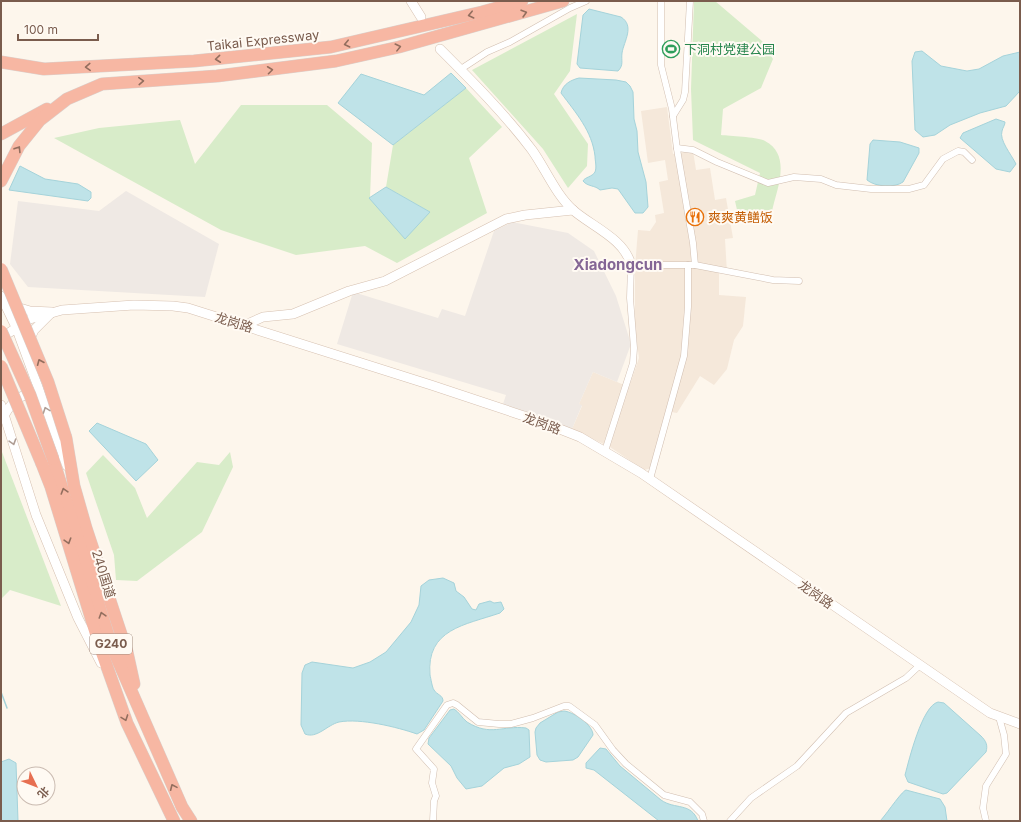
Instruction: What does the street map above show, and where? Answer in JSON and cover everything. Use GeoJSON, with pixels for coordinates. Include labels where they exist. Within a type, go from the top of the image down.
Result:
{"type":"FeatureCollection","features":[{"type":"Feature","properties":{"kind":"highway","name":"Taikai Expressway"},"geometry":{"type":"LineString","coordinates":[[1,62],[44,69],[194,62],[331,47],[482,12],[522,1]]}},
{"type":"Feature","properties":{"kind":"highway"},"geometry":{"type":"LineString","coordinates":[[1,134],[37,118],[67,99],[102,84],[217,76],[336,61],[399,47],[563,1]]}},
{"type":"Feature","properties":{"kind":"highway"},"geometry":{"type":"LineString","coordinates":[[1,68],[44,69]]}},
{"type":"Feature","properties":{"kind":"highway"},"geometry":{"type":"LineString","coordinates":[[1,181],[19,146],[37,118]]}},
{"type":"Feature","properties":{"kind":"highway"},"geometry":{"type":"LineString","coordinates":[[1,269],[48,382],[66,438],[74,486],[86,528],[127,652],[138,707]]}},
{"type":"Feature","properties":{"kind":"highway","name":"240国道"},"geometry":{"type":"LineString","coordinates":[[1,331],[30,395],[48,462],[112,647],[182,807],[191,821]]}},
{"type":"Feature","properties":{"kind":"highway","name":"240国道"},"geometry":{"type":"LineString","coordinates":[[1,366],[48,462],[51,487],[115,690],[127,723],[174,821]]}},
{"type":"Feature","properties":{"kind":"main road"},"geometry":{"type":"LineString","coordinates":[[411,1],[421,17]]}},
{"type":"Feature","properties":{"kind":"main road"},"geometry":{"type":"LineString","coordinates":[[440,49],[496,105],[521,136],[549,176],[562,198],[573,210],[618,244],[626,253],[631,265]]}},
{"type":"Feature","properties":{"kind":"main road"},"geometry":{"type":"LineString","coordinates":[[244,325],[263,317],[293,314],[349,291],[385,281],[506,219],[531,214],[573,210]]}},
{"type":"Feature","properties":{"kind":"main road"},"geometry":{"type":"LineString","coordinates":[[3,299],[21,309],[52,312]]}},
{"type":"Feature","properties":{"kind":"main road"},"geometry":{"type":"LineString","coordinates":[[3,299],[16,327],[74,486]]}},
{"type":"Feature","properties":{"kind":"main road","name":"龙岗路"},"geometry":{"type":"LineString","coordinates":[[1,338],[30,319],[52,312],[107,306],[173,306],[188,308],[542,422],[580,437],[650,479],[990,712],[999,717],[1020,724]]}},
{"type":"Feature","properties":{"kind":"main road"},"geometry":{"type":"LineString","coordinates":[[25,352],[34,330],[52,312]]}},
{"type":"Feature","properties":{"kind":"main road"},"geometry":{"type":"LineString","coordinates":[[40,393],[23,395],[3,410],[36,515],[78,618],[115,690]]}},
{"type":"Feature","properties":{"kind":"street"},"geometry":{"type":"LineString","coordinates":[[461,69],[487,52],[510,42],[570,8],[586,1]]}},
{"type":"Feature","properties":{"kind":"street"},"geometry":{"type":"LineString","coordinates":[[661,1],[661,65],[673,116],[693,243],[695,265]]}},
{"type":"Feature","properties":{"kind":"street"},"geometry":{"type":"LineString","coordinates":[[673,116],[683,100],[685,92],[690,1]]}},
{"type":"Feature","properties":{"kind":"street"},"geometry":{"type":"LineString","coordinates":[[677,148],[693,150],[717,162],[768,183],[774,183],[788,177],[821,179],[836,185],[871,190],[896,190],[920,187],[928,180],[943,159],[958,151],[964,152],[972,160]]}},
{"type":"Feature","properties":{"kind":"street"},"geometry":{"type":"LineString","coordinates":[[605,451],[633,364],[634,348],[630,298],[631,265],[695,265],[773,280],[799,281]]}},
{"type":"Feature","properties":{"kind":"street"},"geometry":{"type":"LineString","coordinates":[[650,479],[684,356],[688,307],[688,265]]}},
{"type":"Feature","properties":{"kind":"street"},"geometry":{"type":"LineString","coordinates":[[730,821],[751,798],[792,770],[809,756],[846,713],[906,678],[920,665]]}},
{"type":"Feature","properties":{"kind":"street"},"geometry":{"type":"LineString","coordinates":[[433,821],[434,801],[436,796],[432,784],[434,769],[416,749],[446,706],[453,704],[457,705],[478,722],[499,724],[511,724],[533,718],[564,706],[572,707],[595,725],[613,750],[626,764],[664,795],[690,802],[700,812],[704,821]]}},
{"type":"Feature","properties":{"kind":"street"},"geometry":{"type":"LineString","coordinates":[[986,821],[983,808],[986,786],[1006,754],[1004,735],[999,717]]}},
{"type":"Feature","properties":{"kind":"shaded area"},"geometry":{"type":"Polygon","coordinates":[[[667,107],[673,154],[693,151],[696,170],[710,168],[715,200],[726,198],[733,238],[725,239],[727,273],[719,272],[719,295],[746,297],[743,326],[734,340],[727,369],[714,385],[700,376],[677,413],[671,412],[656,467],[644,470],[610,447],[572,429],[582,406],[579,404],[593,372],[629,387],[639,358],[635,327],[635,267],[638,230],[650,231],[656,222],[655,215],[664,213],[659,182],[668,180],[665,160],[648,163],[641,111],[667,107]]]}},
{"type":"Feature","properties":{"kind":"shaded area"},"geometry":{"type":"Polygon","coordinates":[[[126,191],[219,244],[205,297],[28,287],[10,264],[18,201],[99,211],[126,191]]]}},
{"type":"Feature","properties":{"kind":"shaded area"},"geometry":{"type":"Polygon","coordinates":[[[512,222],[568,233],[594,251],[616,296],[631,344],[617,382],[593,372],[579,404],[582,405],[572,429],[503,404],[506,395],[337,344],[353,292],[438,318],[442,309],[465,316],[494,231],[512,222]]]}},
{"type":"Feature","properties":{"kind":"green space"},"geometry":{"type":"Polygon","coordinates":[[[694,1],[715,1],[762,41],[773,59],[761,88],[723,109],[721,135],[765,141],[773,147],[778,155],[780,164],[779,183],[772,211],[740,223],[735,201],[755,195],[760,173],[693,140],[691,89],[694,1]]]}},
{"type":"Feature","properties":{"kind":"green space"},"geometry":{"type":"Polygon","coordinates":[[[577,14],[570,71],[554,94],[588,144],[587,166],[568,188],[543,149],[472,70],[577,14]]]}},
{"type":"Feature","properties":{"kind":"green space"},"geometry":{"type":"Polygon","coordinates":[[[466,88],[502,127],[469,158],[487,213],[397,263],[365,246],[296,255],[221,230],[54,138],[99,128],[180,120],[195,164],[241,105],[327,105],[372,143],[370,198],[430,212],[386,187],[393,145],[466,88]]]}},
{"type":"Feature","properties":{"kind":"green space"},"geometry":{"type":"Polygon","coordinates":[[[2,452],[61,606],[10,590],[1,599],[2,452]]]}},
{"type":"Feature","properties":{"kind":"green space"},"geometry":{"type":"Polygon","coordinates":[[[230,452],[233,467],[202,532],[137,581],[116,580],[114,555],[86,473],[103,455],[135,488],[147,518],[197,462],[219,465],[230,452]]]}},
{"type":"Feature","properties":{"kind":"water"},"geometry":{"type":"Polygon","coordinates":[[[589,9],[621,17],[627,25],[628,34],[622,53],[622,65],[618,71],[580,68],[577,64],[583,15],[589,9]]]}},
{"type":"Feature","properties":{"kind":"water"},"geometry":{"type":"Polygon","coordinates":[[[922,51],[941,66],[967,71],[979,69],[1003,56],[1020,52],[1020,91],[1006,106],[980,113],[950,125],[935,135],[923,137],[915,130],[912,61],[915,52],[922,51]]]}},
{"type":"Feature","properties":{"kind":"water"},"geometry":{"type":"Polygon","coordinates":[[[451,73],[466,88],[393,145],[338,103],[361,74],[424,95],[451,73]]]}},
{"type":"Feature","properties":{"kind":"water"},"geometry":{"type":"Polygon","coordinates":[[[579,78],[626,82],[633,92],[634,119],[637,131],[638,152],[646,182],[648,207],[643,213],[635,213],[618,189],[612,188],[600,190],[583,181],[595,172],[596,168],[591,138],[561,93],[568,83],[579,78]]]}},
{"type":"Feature","properties":{"kind":"water"},"geometry":{"type":"Polygon","coordinates":[[[996,119],[1005,122],[1002,131],[1002,139],[1016,164],[1010,172],[996,169],[960,138],[963,133],[996,119]]]}},
{"type":"Feature","properties":{"kind":"water"},"geometry":{"type":"Polygon","coordinates":[[[873,140],[900,142],[919,148],[919,153],[903,182],[885,186],[875,184],[867,180],[870,144],[873,140]]]}},
{"type":"Feature","properties":{"kind":"water"},"geometry":{"type":"Polygon","coordinates":[[[20,166],[45,179],[78,184],[91,192],[91,198],[88,201],[9,190],[20,166]]]}},
{"type":"Feature","properties":{"kind":"water"},"geometry":{"type":"Polygon","coordinates":[[[386,187],[430,212],[405,239],[369,198],[386,187]]]}},
{"type":"Feature","properties":{"kind":"water"},"geometry":{"type":"Polygon","coordinates":[[[97,423],[146,444],[158,460],[136,481],[89,431],[97,423]]]}},
{"type":"Feature","properties":{"kind":"water"},"geometry":{"type":"Polygon","coordinates":[[[443,578],[454,583],[456,591],[464,597],[472,609],[476,610],[479,604],[490,601],[494,603],[501,602],[504,609],[500,613],[474,621],[450,631],[441,638],[434,648],[430,660],[430,675],[433,689],[442,697],[443,701],[424,730],[417,734],[368,722],[348,721],[339,722],[314,735],[305,734],[301,725],[302,673],[305,665],[312,662],[353,668],[370,662],[386,652],[411,622],[419,605],[421,586],[429,580],[443,578]]]}},
{"type":"Feature","properties":{"kind":"water"},"geometry":{"type":"Polygon","coordinates":[[[938,702],[944,703],[981,736],[987,745],[986,752],[947,793],[943,794],[908,782],[905,775],[917,734],[927,713],[932,706],[938,702]]]}},
{"type":"Feature","properties":{"kind":"water"},"geometry":{"type":"Polygon","coordinates":[[[454,709],[467,722],[483,729],[496,730],[518,727],[526,728],[529,730],[530,757],[519,764],[504,768],[482,786],[466,789],[457,778],[451,766],[428,744],[429,738],[450,710],[454,709]]]}},
{"type":"Feature","properties":{"kind":"water"},"geometry":{"type":"Polygon","coordinates":[[[564,711],[573,714],[586,723],[590,727],[593,735],[578,757],[573,760],[546,762],[540,760],[537,755],[536,728],[540,723],[558,712],[564,711]]]}},
{"type":"Feature","properties":{"kind":"water"},"geometry":{"type":"Polygon","coordinates":[[[600,748],[606,749],[620,766],[661,800],[691,811],[698,821],[659,821],[594,770],[586,768],[586,763],[600,748]]]}},
{"type":"Feature","properties":{"kind":"water"},"geometry":{"type":"Polygon","coordinates":[[[9,759],[16,763],[16,806],[17,806],[18,821],[1,821],[1,762],[9,759]]]}},
{"type":"Feature","properties":{"kind":"water"},"geometry":{"type":"Polygon","coordinates":[[[906,790],[940,799],[945,807],[947,821],[880,821],[906,790]]]}},
{"type":"Feature","properties":{"kind":"waterway"},"geometry":{"type":"LineString","coordinates":[[1,692],[7,708]]}},
{"type":"Feature","properties":{"kind":"place","name":"下洞村党建公园"},"geometry":{"type":"Point","coordinates":[671,49]}},
{"type":"Feature","properties":{"kind":"place","name":"爽爽黄鳝饭"},"geometry":{"type":"Point","coordinates":[695,217]}},
{"type":"Feature","properties":{"kind":"district","name":"Xiadongcun"},"geometry":{"type":"Point","coordinates":[618,265]}}]}
